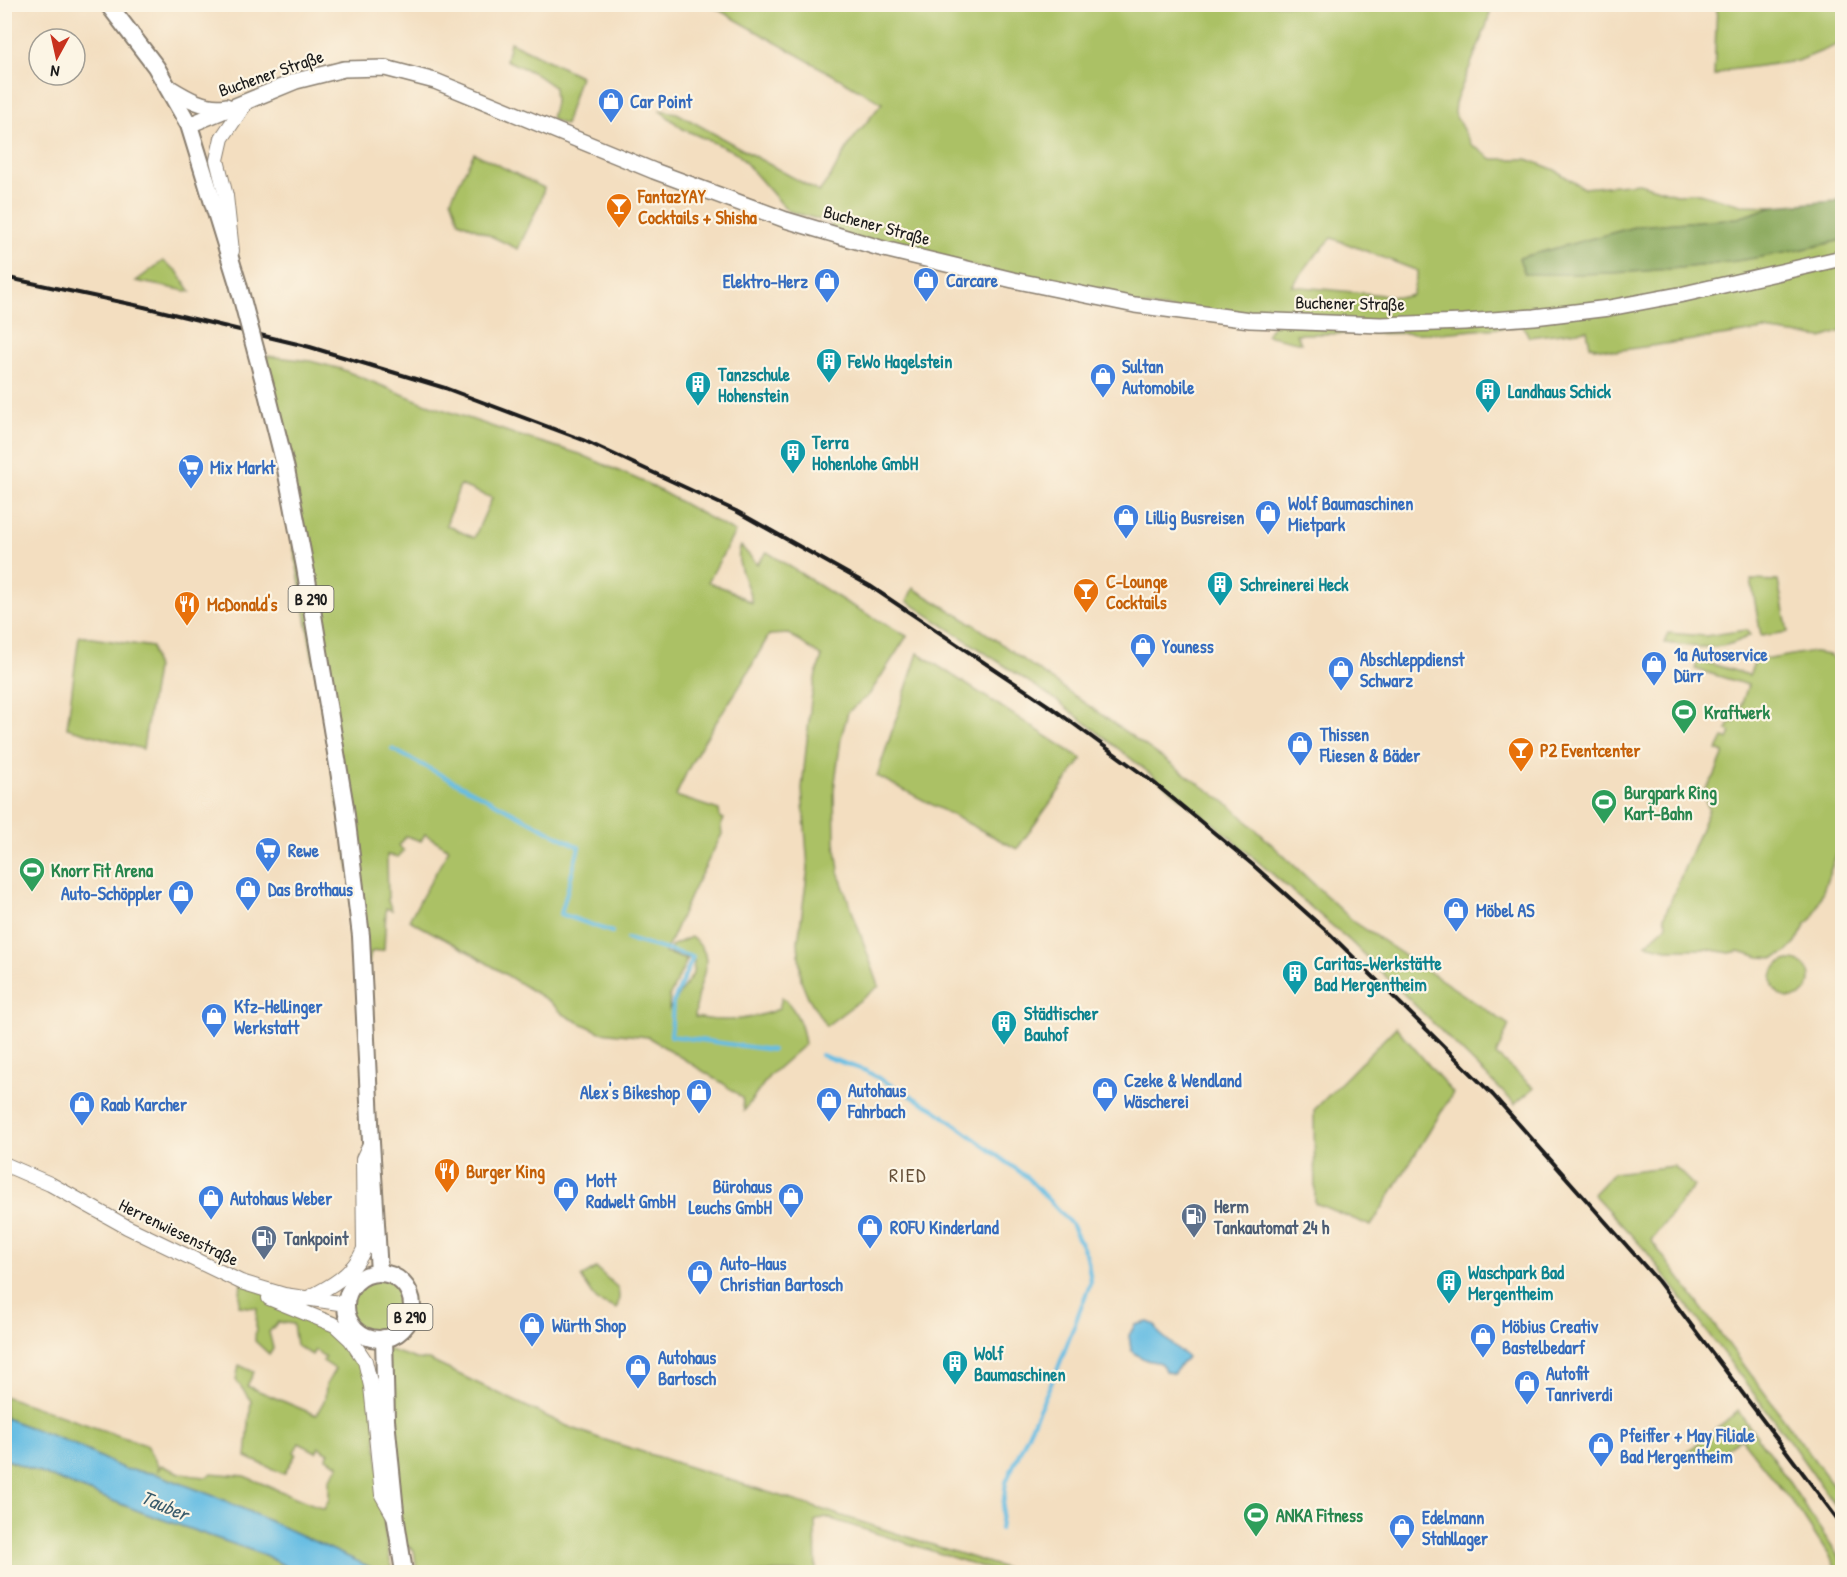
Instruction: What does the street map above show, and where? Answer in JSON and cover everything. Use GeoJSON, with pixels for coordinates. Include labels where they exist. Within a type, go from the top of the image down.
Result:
{"type":"FeatureCollection","features":[{"type":"Feature","properties":{"kind":"main road","name":"B 290"},"geometry":{"type":"LineString","coordinates":[[108,4],[144,49],[189,125],[235,276],[267,393],[305,567],[341,771],[361,936],[370,1142],[379,1272],[388,1274],[404,1284],[412,1301],[412,1311],[402,1329],[384,1338],[365,1335],[357,1330],[347,1314],[346,1304]]}},
{"type":"Feature","properties":{"kind":"main road","name":"Buchener Straße"},"geometry":{"type":"LineString","coordinates":[[189,125],[296,81],[344,69],[385,68],[435,81],[654,171],[786,220],[890,250],[1013,280],[1135,305],[1250,320],[1381,325],[1464,322],[1588,310],[1684,294],[1842,258]]}},
{"type":"Feature","properties":{"kind":"main road"},"geometry":{"type":"LineString","coordinates":[[167,86],[200,104],[219,107],[245,102]]}},
{"type":"Feature","properties":{"kind":"main road"},"geometry":{"type":"LineString","coordinates":[[346,1304],[348,1294],[360,1278],[379,1272]]}},
{"type":"Feature","properties":{"kind":"main road","name":"B 290"},"geometry":{"type":"LineString","coordinates":[[384,1338],[386,1420],[396,1521],[404,1572]]}},
{"type":"Feature","properties":{"kind":"street"},"geometry":{"type":"LineString","coordinates":[[235,276],[231,235],[218,160],[222,138],[245,102]]}},
{"type":"Feature","properties":{"kind":"street"},"geometry":{"type":"LineString","coordinates":[[306,1299],[345,1276],[358,1262],[364,1249],[363,1159],[370,1142]]}},
{"type":"Feature","properties":{"kind":"street","name":"Herrenwiesenstraße"},"geometry":{"type":"LineString","coordinates":[[4,1164],[50,1184],[127,1227],[241,1282],[306,1299],[346,1304]]}},
{"type":"Feature","properties":{"kind":"street"},"geometry":{"type":"LineString","coordinates":[[241,1282],[276,1302],[335,1325],[356,1347],[365,1361],[371,1386],[382,1495],[396,1521]]}},
{"type":"Feature","properties":{"kind":"green space"},"geometry":{"type":"Polygon","coordinates":[[[939,4],[955,14],[963,4],[1492,5],[1486,27],[1455,103],[1454,113],[1471,144],[1492,159],[1527,159],[1555,170],[1583,188],[1639,183],[1676,194],[1699,193],[1741,205],[1774,206],[1738,218],[1638,226],[1519,258],[1525,274],[1605,273],[1685,268],[1764,257],[1842,240],[1842,331],[1822,338],[1764,330],[1615,351],[1590,346],[1587,330],[1529,337],[1523,326],[1440,333],[1296,334],[1301,343],[1266,335],[1276,321],[1135,305],[829,232],[832,223],[788,211],[737,153],[683,129],[659,110],[677,113],[819,192],[850,143],[882,103],[710,5],[939,4]],[[1332,238],[1292,286],[1403,297],[1412,295],[1418,271],[1332,238]]]}},
{"type":"Feature","properties":{"kind":"green space"},"geometry":{"type":"Polygon","coordinates":[[[1717,5],[1842,5],[1842,43],[1798,61],[1729,70],[1714,76],[1717,5]]]}},
{"type":"Feature","properties":{"kind":"green space"},"geometry":{"type":"Polygon","coordinates":[[[510,42],[580,76],[565,125],[551,119],[555,102],[554,87],[534,73],[506,60],[510,42]]]}},
{"type":"Feature","properties":{"kind":"green space"},"geometry":{"type":"Polygon","coordinates":[[[474,153],[544,188],[541,200],[518,249],[459,221],[451,199],[474,153]]]}},
{"type":"Feature","properties":{"kind":"green space"},"geometry":{"type":"Polygon","coordinates":[[[1842,196],[1842,240],[1764,257],[1685,268],[1565,274],[1525,274],[1519,258],[1638,226],[1738,218],[1774,206],[1836,201],[1842,196]]]}},
{"type":"Feature","properties":{"kind":"green space"},"geometry":{"type":"Polygon","coordinates":[[[163,261],[177,271],[191,292],[136,281],[163,261]]]}},
{"type":"Feature","properties":{"kind":"green space"},"geometry":{"type":"Polygon","coordinates":[[[267,356],[310,361],[341,369],[424,403],[580,454],[646,483],[735,532],[708,582],[729,590],[752,603],[740,566],[739,552],[741,546],[757,564],[767,552],[847,603],[907,636],[869,695],[848,712],[841,738],[834,790],[835,842],[840,877],[879,986],[826,1026],[808,997],[801,980],[798,942],[808,868],[802,789],[811,700],[822,657],[789,634],[769,635],[696,755],[676,796],[719,810],[720,817],[724,819],[721,826],[722,834],[692,892],[665,953],[687,960],[670,995],[669,1009],[693,974],[694,960],[670,953],[671,946],[691,937],[704,951],[706,958],[695,1017],[727,1020],[758,1016],[779,1009],[782,997],[795,1013],[804,1038],[805,1044],[770,1075],[744,1111],[742,1098],[724,1084],[648,1037],[600,1032],[572,1019],[549,1001],[472,954],[409,920],[449,849],[425,834],[421,841],[406,836],[399,846],[404,851],[398,857],[387,855],[388,901],[392,910],[386,908],[384,950],[371,952],[364,986],[361,936],[267,393],[267,356]],[[460,485],[446,525],[474,538],[492,498],[460,485]]]}},
{"type":"Feature","properties":{"kind":"green space"},"geometry":{"type":"Polygon","coordinates":[[[1751,580],[1778,581],[1788,632],[1761,636],[1751,580]]]}},
{"type":"Feature","properties":{"kind":"green space"},"geometry":{"type":"Polygon","coordinates":[[[913,588],[973,624],[1232,807],[1353,921],[1509,1025],[1496,1055],[1534,1088],[1515,1104],[1351,942],[1219,828],[1059,702],[907,601],[913,588]]]}},
{"type":"Feature","properties":{"kind":"green space"},"geometry":{"type":"Polygon","coordinates":[[[1746,630],[1750,635],[1718,647],[1664,643],[1668,633],[1705,636],[1746,630]]]}},
{"type":"Feature","properties":{"kind":"green space"},"geometry":{"type":"Polygon","coordinates":[[[79,636],[152,647],[156,669],[143,749],[67,728],[79,636]]]}},
{"type":"Feature","properties":{"kind":"green space"},"geometry":{"type":"Polygon","coordinates":[[[1808,652],[1829,655],[1842,664],[1842,839],[1813,918],[1806,924],[1796,943],[1786,953],[1775,958],[1760,957],[1739,951],[1730,953],[1707,949],[1667,949],[1646,944],[1667,925],[1664,917],[1709,809],[1702,793],[1714,777],[1724,753],[1717,750],[1723,738],[1728,739],[1731,732],[1727,730],[1731,721],[1736,722],[1748,685],[1695,669],[1698,660],[1749,675],[1756,658],[1770,659],[1808,652]]]}},
{"type":"Feature","properties":{"kind":"green space"},"geometry":{"type":"Polygon","coordinates":[[[918,653],[1082,759],[1017,849],[877,776],[918,653]]]}},
{"type":"Feature","properties":{"kind":"green space"},"geometry":{"type":"Polygon","coordinates":[[[1791,960],[1804,966],[1810,979],[1804,992],[1791,998],[1778,992],[1772,979],[1778,966],[1791,960]]]}},
{"type":"Feature","properties":{"kind":"green space"},"geometry":{"type":"Polygon","coordinates":[[[1396,1027],[1453,1093],[1371,1226],[1315,1203],[1314,1110],[1396,1027]]]}},
{"type":"Feature","properties":{"kind":"green space"},"geometry":{"type":"Polygon","coordinates":[[[1674,1166],[1694,1186],[1651,1240],[1842,1497],[1842,1515],[1791,1443],[1646,1251],[1593,1194],[1613,1173],[1674,1166]]]}},
{"type":"Feature","properties":{"kind":"green space"},"geometry":{"type":"Polygon","coordinates":[[[596,1268],[618,1288],[617,1309],[597,1301],[581,1277],[596,1268]]]}},
{"type":"Feature","properties":{"kind":"green space"},"geometry":{"type":"Polygon","coordinates":[[[379,1273],[392,1276],[402,1283],[409,1293],[412,1306],[409,1319],[402,1329],[392,1336],[379,1339],[366,1336],[356,1329],[349,1319],[346,1306],[349,1293],[356,1283],[366,1276],[379,1273]]]}},
{"type":"Feature","properties":{"kind":"green space"},"geometry":{"type":"Polygon","coordinates":[[[241,1282],[335,1325],[365,1361],[375,1424],[385,1531],[392,1572],[381,1572],[219,1498],[156,1474],[124,1469],[71,1443],[5,1418],[4,1396],[146,1445],[158,1465],[158,1470],[161,1465],[194,1476],[207,1477],[211,1473],[244,1476],[324,1509],[329,1499],[329,1481],[339,1465],[326,1458],[329,1453],[319,1447],[316,1452],[299,1443],[294,1452],[296,1454],[284,1474],[246,1457],[251,1401],[236,1380],[239,1365],[254,1372],[247,1386],[316,1415],[325,1399],[326,1385],[335,1369],[323,1361],[325,1357],[315,1350],[312,1355],[296,1345],[293,1324],[278,1322],[269,1332],[273,1348],[269,1354],[255,1341],[257,1308],[239,1306],[241,1282]]]}},
{"type":"Feature","properties":{"kind":"green space"},"geometry":{"type":"Polygon","coordinates":[[[384,1348],[416,1359],[429,1360],[567,1426],[599,1438],[1017,1572],[998,1572],[825,1517],[815,1521],[816,1572],[417,1572],[414,1550],[399,1541],[384,1348]]]}},
{"type":"Feature","properties":{"kind":"green space"},"geometry":{"type":"Polygon","coordinates":[[[1738,1411],[1773,1458],[1842,1562],[1842,1572],[1839,1572],[1802,1515],[1741,1438],[1714,1458],[1683,1453],[1738,1411]]]}},
{"type":"Feature","properties":{"kind":"green space"},"geometry":{"type":"Polygon","coordinates":[[[4,1459],[144,1513],[265,1555],[296,1572],[5,1572],[4,1459]]]}},
{"type":"Feature","properties":{"kind":"water"},"geometry":{"type":"Polygon","coordinates":[[[1148,1322],[1155,1325],[1159,1333],[1187,1357],[1173,1374],[1165,1371],[1161,1364],[1144,1359],[1131,1350],[1129,1335],[1135,1325],[1148,1322]]]}},
{"type":"Feature","properties":{"kind":"water","name":"Tauber"},"geometry":{"type":"Polygon","coordinates":[[[5,1418],[71,1443],[124,1469],[156,1474],[219,1498],[381,1572],[296,1572],[265,1555],[144,1513],[5,1459],[5,1418]]]}},
{"type":"Feature","properties":{"kind":"waterway"},"geometry":{"type":"LineString","coordinates":[[392,749],[579,847],[561,914],[612,932]]}},
{"type":"Feature","properties":{"kind":"waterway"},"geometry":{"type":"LineString","coordinates":[[627,939],[693,957],[673,1003],[671,1036],[772,1050]]}},
{"type":"Feature","properties":{"kind":"waterway"},"geometry":{"type":"LineString","coordinates":[[821,1055],[866,1071],[934,1109],[1028,1178],[1071,1224],[1087,1256],[1091,1281],[1058,1368],[1006,1482],[1000,1529]]}},
{"type":"Feature","properties":{"kind":"railway"},"geometry":{"type":"LineString","coordinates":[[4,277],[144,307],[310,347],[445,388],[583,440],[736,511],[870,586],[1052,708],[1153,782],[1253,865],[1330,934],[1493,1095],[1658,1281],[1842,1525]]}},
{"type":"Feature","properties":{"kind":"place","name":"Car Point"},"geometry":{"type":"Point","coordinates":[611,124]}},
{"type":"Feature","properties":{"kind":"place","name":"FantazYAY Cocktails + Shisha"},"geometry":{"type":"Point","coordinates":[619,229]}},
{"type":"Feature","properties":{"kind":"place","name":"Carcare"},"geometry":{"type":"Point","coordinates":[926,303]}},
{"type":"Feature","properties":{"kind":"place","name":"Elektro-Herz"},"geometry":{"type":"Point","coordinates":[827,304]}},
{"type":"Feature","properties":{"kind":"place","name":"FeWo Hagelstein"},"geometry":{"type":"Point","coordinates":[829,384]}},
{"type":"Feature","properties":{"kind":"place","name":"Sultan Automobile"},"geometry":{"type":"Point","coordinates":[1103,399]}},
{"type":"Feature","properties":{"kind":"place","name":"Tanzschule Hohenstein"},"geometry":{"type":"Point","coordinates":[698,407]}},
{"type":"Feature","properties":{"kind":"place","name":"Landhaus Schick"},"geometry":{"type":"Point","coordinates":[1488,414]}},
{"type":"Feature","properties":{"kind":"place","name":"Terra Hohenlohe GmbH"},"geometry":{"type":"Point","coordinates":[793,475]}},
{"type":"Feature","properties":{"kind":"place","name":"Mix Markt"},"geometry":{"type":"Point","coordinates":[191,490]}},
{"type":"Feature","properties":{"kind":"place","name":"Wolf Baumaschinen Mietpark"},"geometry":{"type":"Point","coordinates":[1268,536]}},
{"type":"Feature","properties":{"kind":"place","name":"Lillig Busreisen"},"geometry":{"type":"Point","coordinates":[1126,540]}},
{"type":"Feature","properties":{"kind":"place","name":"Schreinerei Heck"},"geometry":{"type":"Point","coordinates":[1220,607]}},
{"type":"Feature","properties":{"kind":"place","name":"C-Lounge Cocktails"},"geometry":{"type":"Point","coordinates":[1086,614]}},
{"type":"Feature","properties":{"kind":"place","name":"McDonald's"},"geometry":{"type":"Point","coordinates":[187,627]}},
{"type":"Feature","properties":{"kind":"place","name":"Youness"},"geometry":{"type":"Point","coordinates":[1143,669]}},
{"type":"Feature","properties":{"kind":"place","name":"1a Autoservice Dürr"},"geometry":{"type":"Point","coordinates":[1654,687]}},
{"type":"Feature","properties":{"kind":"place","name":"Abschleppdienst Schwarz"},"geometry":{"type":"Point","coordinates":[1341,692]}},
{"type":"Feature","properties":{"kind":"place","name":"Kraftwerk"},"geometry":{"type":"Point","coordinates":[1684,735]}},
{"type":"Feature","properties":{"kind":"place","name":"Thissen Fliesen & Bäder"},"geometry":{"type":"Point","coordinates":[1300,767]}},
{"type":"Feature","properties":{"kind":"place","name":"P2 Eventcenter"},"geometry":{"type":"Point","coordinates":[1521,773]}},
{"type":"Feature","properties":{"kind":"place","name":"Burgpark Ring Kart-Bahn"},"geometry":{"type":"Point","coordinates":[1604,825]}},
{"type":"Feature","properties":{"kind":"place","name":"Rewe"},"geometry":{"type":"Point","coordinates":[268,873]}},
{"type":"Feature","properties":{"kind":"place","name":"Knorr Fit Arena"},"geometry":{"type":"Point","coordinates":[32,893]}},
{"type":"Feature","properties":{"kind":"place","name":"Das Brothaus"},"geometry":{"type":"Point","coordinates":[248,912]}},
{"type":"Feature","properties":{"kind":"place","name":"Auto-Schöppler"},"geometry":{"type":"Point","coordinates":[181,916]}},
{"type":"Feature","properties":{"kind":"place","name":"Möbel AS"},"geometry":{"type":"Point","coordinates":[1456,933]}},
{"type":"Feature","properties":{"kind":"place","name":"Caritas-Werkstätte Bad Mergentheim"},"geometry":{"type":"Point","coordinates":[1295,996]}},
{"type":"Feature","properties":{"kind":"place","name":"Kfz-Hellinger Werkstatt"},"geometry":{"type":"Point","coordinates":[214,1039]}},
{"type":"Feature","properties":{"kind":"place","name":"Städtischer Bauhof"},"geometry":{"type":"Point","coordinates":[1004,1046]}},
{"type":"Feature","properties":{"kind":"place","name":"Czeke & Wendland Wäscherei"},"geometry":{"type":"Point","coordinates":[1105,1113]}},
{"type":"Feature","properties":{"kind":"place","name":"Alex's Bikeshop"},"geometry":{"type":"Point","coordinates":[699,1115]}},
{"type":"Feature","properties":{"kind":"place","name":"Autohaus Fahrbach"},"geometry":{"type":"Point","coordinates":[829,1123]}},
{"type":"Feature","properties":{"kind":"place","name":"Raab Karcher"},"geometry":{"type":"Point","coordinates":[82,1127]}},
{"type":"Feature","properties":{"kind":"place","name":"Burger King"},"geometry":{"type":"Point","coordinates":[447,1194]}},
{"type":"Feature","properties":{"kind":"place","name":"Mott Radwelt GmbH"},"geometry":{"type":"Point","coordinates":[566,1213]}},
{"type":"Feature","properties":{"kind":"place","name":"Bürohaus Leuchs GmbH"},"geometry":{"type":"Point","coordinates":[791,1219]}},
{"type":"Feature","properties":{"kind":"place","name":"Autohaus Weber"},"geometry":{"type":"Point","coordinates":[211,1221]}},
{"type":"Feature","properties":{"kind":"place","name":"Herm Tankautomat 24 h"},"geometry":{"type":"Point","coordinates":[1194,1239]}},
{"type":"Feature","properties":{"kind":"place","name":"ROFU Kinderland"},"geometry":{"type":"Point","coordinates":[870,1250]}},
{"type":"Feature","properties":{"kind":"place","name":"Tankpoint"},"geometry":{"type":"Point","coordinates":[264,1261]}},
{"type":"Feature","properties":{"kind":"place","name":"Auto-Haus Christian Bartosch"},"geometry":{"type":"Point","coordinates":[700,1296]}},
{"type":"Feature","properties":{"kind":"place","name":"Waschpark Bad Mergentheim"},"geometry":{"type":"Point","coordinates":[1449,1305]}},
{"type":"Feature","properties":{"kind":"place","name":"Würth Shop"},"geometry":{"type":"Point","coordinates":[532,1348]}},
{"type":"Feature","properties":{"kind":"place","name":"Möbius Creativ Bastelbedarf"},"geometry":{"type":"Point","coordinates":[1483,1359]}},
{"type":"Feature","properties":{"kind":"place","name":"Wolf Baumaschinen"},"geometry":{"type":"Point","coordinates":[955,1386]}},
{"type":"Feature","properties":{"kind":"place","name":"Autohaus Bartosch"},"geometry":{"type":"Point","coordinates":[638,1390]}},
{"type":"Feature","properties":{"kind":"place","name":"Autofit Tanriverdi"},"geometry":{"type":"Point","coordinates":[1527,1406]}},
{"type":"Feature","properties":{"kind":"place","name":"Pfeiffer + May Filiale Bad Mergentheim"},"geometry":{"type":"Point","coordinates":[1601,1468]}},
{"type":"Feature","properties":{"kind":"place","name":"ANKA Fitness"},"geometry":{"type":"Point","coordinates":[1256,1538]}},
{"type":"Feature","properties":{"kind":"place","name":"Edelmann Stahllager"},"geometry":{"type":"Point","coordinates":[1402,1550]}},
{"type":"Feature","properties":{"kind":"district","name":"RIED"},"geometry":{"type":"Point","coordinates":[908,1174]}}]}
